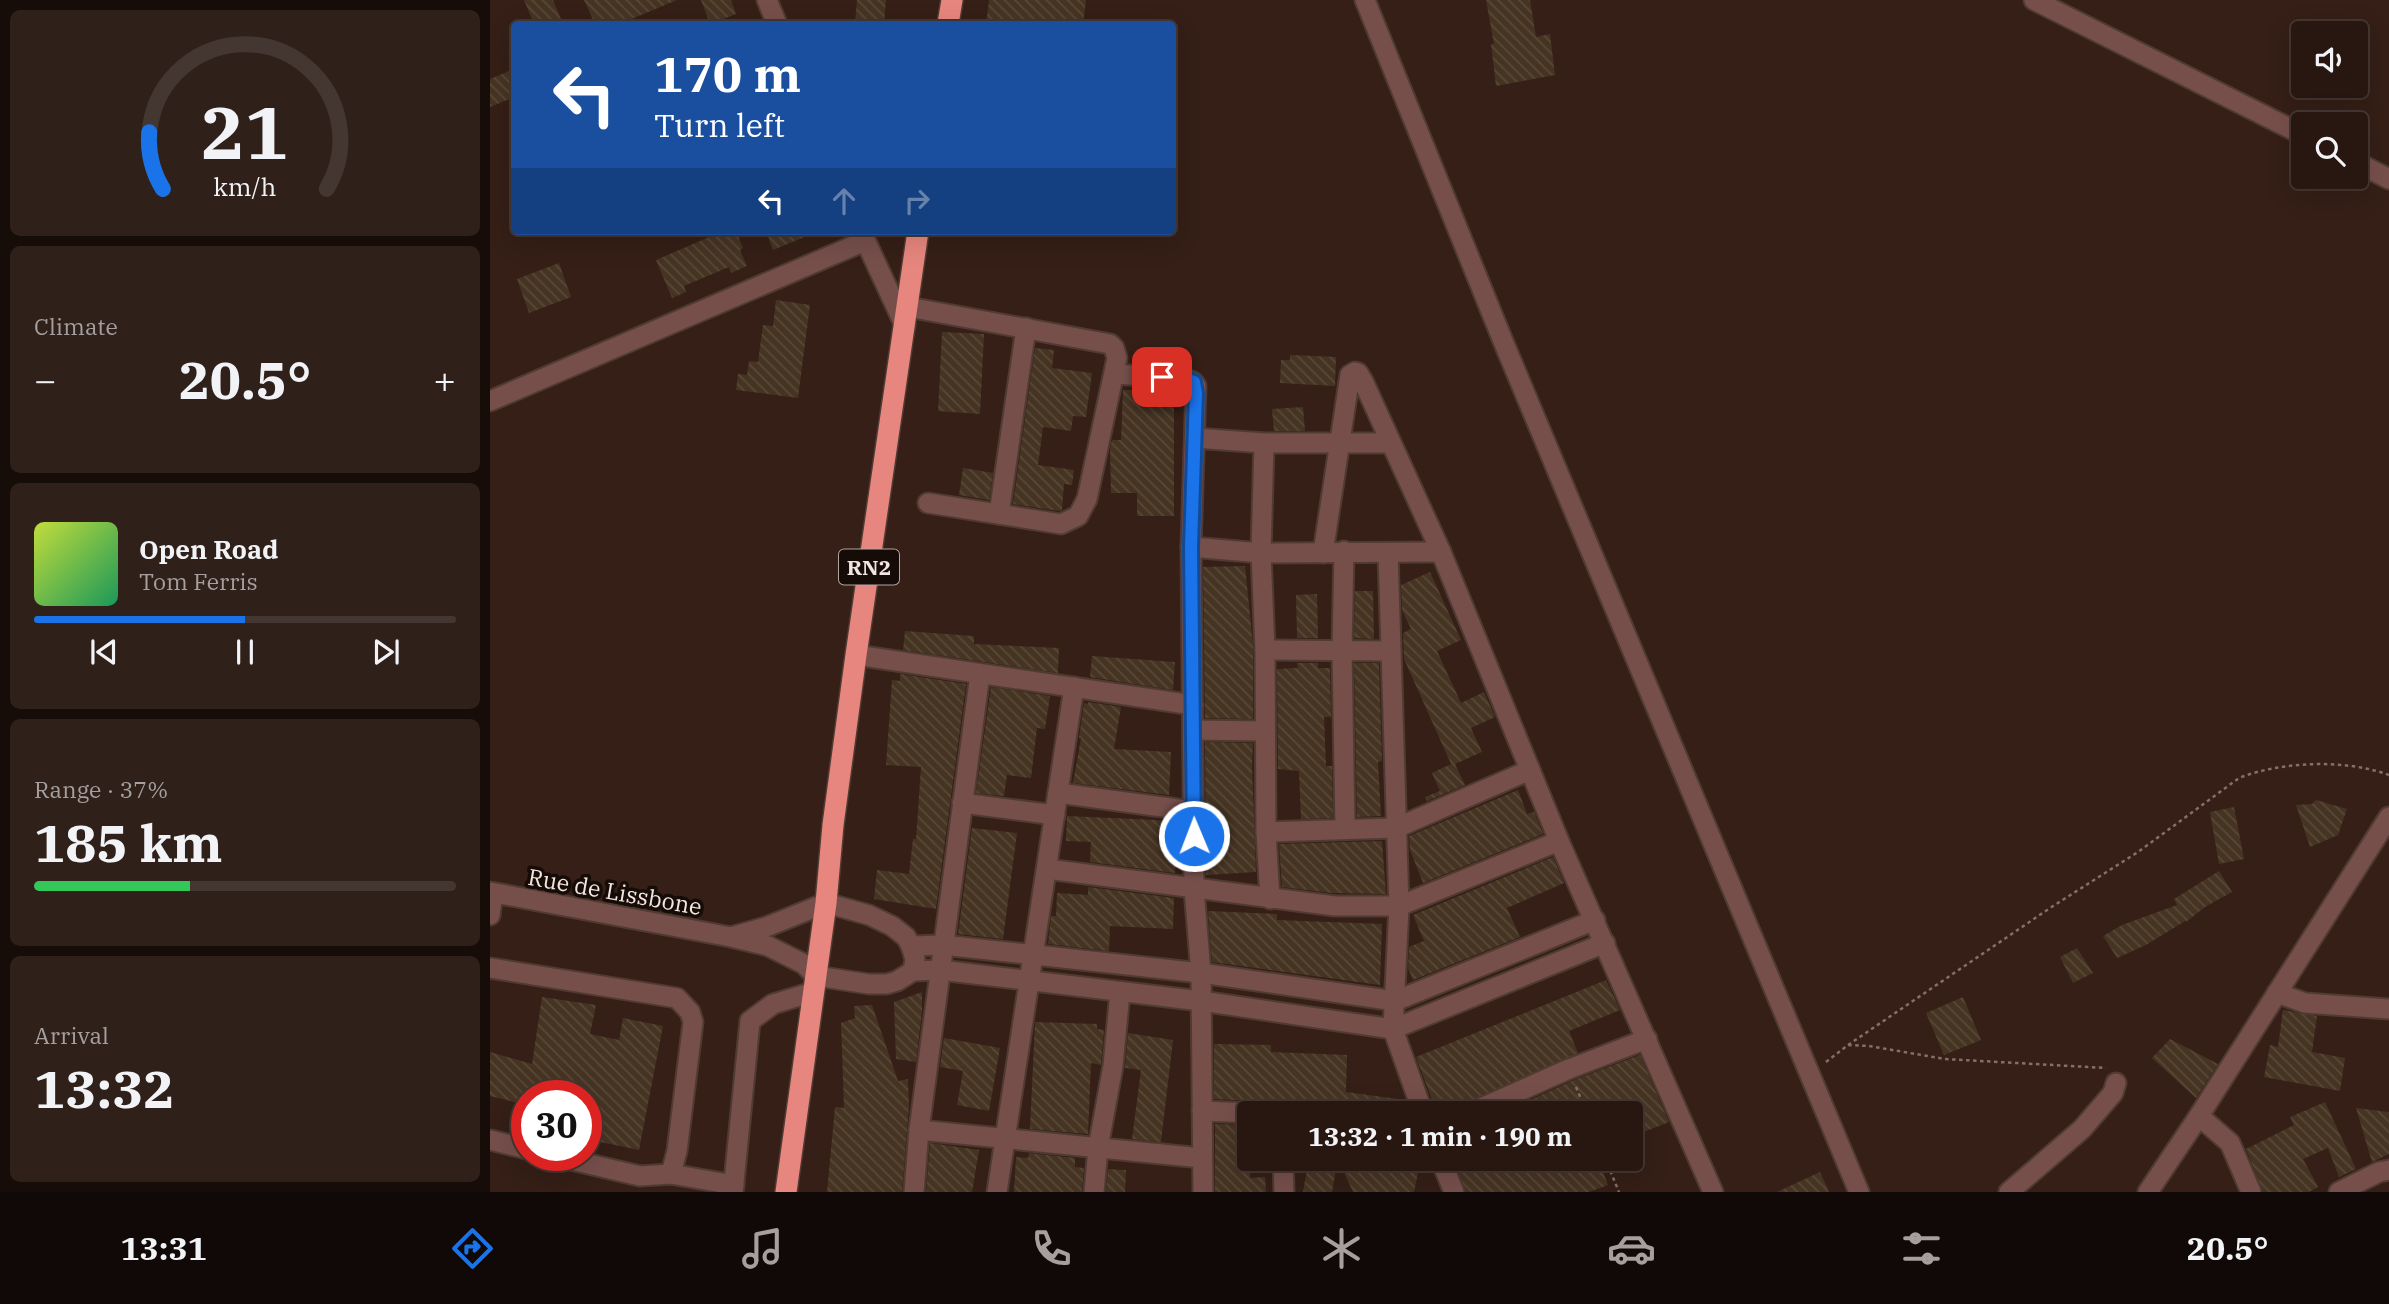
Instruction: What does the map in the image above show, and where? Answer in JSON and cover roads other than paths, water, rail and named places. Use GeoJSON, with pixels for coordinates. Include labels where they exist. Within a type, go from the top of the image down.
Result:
{"type":"FeatureCollection","features":[{"type":"Feature","properties":{"kind":"highway"},"geometry":{"type":"LineString","coordinates":[[948,21],[951,0]]}},
{"type":"Feature","properties":{"kind":"highway","name":"RN2"},"geometry":{"type":"LineString","coordinates":[[786,1192],[826,903],[833,825],[856,655],[917,235]]}},
{"type":"Feature","properties":{"kind":"street"},"geometry":{"type":"LineString","coordinates":[[767,0],[776,21]]}},
{"type":"Feature","properties":{"kind":"street"},"geometry":{"type":"LineString","coordinates":[[1365,0],[1508,354],[1858,1192]]}},
{"type":"Feature","properties":{"kind":"street"},"geometry":{"type":"LineString","coordinates":[[2034,0],[2291,129]]}},
{"type":"Feature","properties":{"kind":"street"},"geometry":{"type":"LineString","coordinates":[[2368,168],[2389,179]]}},
{"type":"Feature","properties":{"kind":"street"},"geometry":{"type":"LineString","coordinates":[[490,401],[863,236],[907,317],[1026,328],[1110,344],[1117,358],[1087,499],[1078,516],[1061,524],[928,503]]}},
{"type":"Feature","properties":{"kind":"street"},"geometry":{"type":"LineString","coordinates":[[999,514],[1026,328]]}},
{"type":"Feature","properties":{"kind":"street"},"geometry":{"type":"LineString","coordinates":[[1322,552],[1350,375],[1354,372],[1358,373],[1363,381],[1441,552],[1559,841],[1713,1192]]}},
{"type":"Feature","properties":{"kind":"street"},"geometry":{"type":"LineString","coordinates":[[1115,374],[1186,379],[1194,382],[1196,393],[1191,547],[1193,811],[1194,889],[1201,973],[1203,1192]]}},
{"type":"Feature","properties":{"kind":"street"},"geometry":{"type":"LineString","coordinates":[[1195,438],[1264,443],[1390,443]]}},
{"type":"Feature","properties":{"kind":"street"},"geometry":{"type":"LineString","coordinates":[[1264,443],[1262,552],[1266,832],[1270,899]]}},
{"type":"Feature","properties":{"kind":"street"},"geometry":{"type":"LineString","coordinates":[[1191,547],[1262,552],[1441,552]]}},
{"type":"Feature","properties":{"kind":"street"},"geometry":{"type":"LineString","coordinates":[[1344,551],[1342,650],[1345,828]]}},
{"type":"Feature","properties":{"kind":"street"},"geometry":{"type":"LineString","coordinates":[[1388,553],[1399,906],[1393,1029],[1419,1101]]}},
{"type":"Feature","properties":{"kind":"street"},"geometry":{"type":"LineString","coordinates":[[1265,650],[1391,652]]}},
{"type":"Feature","properties":{"kind":"street"},"geometry":{"type":"LineString","coordinates":[[856,655],[1193,705]]}},
{"type":"Feature","properties":{"kind":"street"},"geometry":{"type":"LineString","coordinates":[[914,1192],[919,1130],[979,674]]}},
{"type":"Feature","properties":{"kind":"street"},"geometry":{"type":"LineString","coordinates":[[998,1192],[1074,688]]}},
{"type":"Feature","properties":{"kind":"street"},"geometry":{"type":"LineString","coordinates":[[1194,730],[1265,731]]}},
{"type":"Feature","properties":{"kind":"street"},"geometry":{"type":"LineString","coordinates":[[1266,832],[1396,828],[1530,770]]}},
{"type":"Feature","properties":{"kind":"street"},"geometry":{"type":"LineString","coordinates":[[1058,793],[1193,811]]}},
{"type":"Feature","properties":{"kind":"street"},"geometry":{"type":"LineString","coordinates":[[962,803],[1055,815]]}},
{"type":"Feature","properties":{"kind":"street"},"geometry":{"type":"LineString","coordinates":[[2148,1192],[2389,817]]}},
{"type":"Feature","properties":{"kind":"street"},"geometry":{"type":"LineString","coordinates":[[1047,869],[1335,906],[1399,906],[1559,841]]}},
{"type":"Feature","properties":{"kind":"street"},"geometry":{"type":"LineString","coordinates":[[490,915],[492,892]]}},
{"type":"Feature","properties":{"kind":"street","name":"Rue de Lissbone"},"geometry":{"type":"LineString","coordinates":[[492,892],[768,946],[804,964],[815,984]]}},
{"type":"Feature","properties":{"kind":"street"},"geometry":{"type":"LineString","coordinates":[[731,937],[766,927],[826,903],[869,915],[892,926],[906,937],[912,946],[915,959],[913,971]]}},
{"type":"Feature","properties":{"kind":"street"},"geometry":{"type":"LineString","coordinates":[[912,946],[943,945],[1201,973],[1395,1001],[1595,920]]}},
{"type":"Feature","properties":{"kind":"street"},"geometry":{"type":"LineString","coordinates":[[602,1167],[640,1176],[671,1174],[733,1189],[750,1021],[773,1004],[815,984],[887,984],[913,971],[940,970],[1201,1001],[1393,1029],[1605,943]]}},
{"type":"Feature","properties":{"kind":"street"},"geometry":{"type":"LineString","coordinates":[[490,968],[677,998],[690,1012],[694,1022],[677,1151],[671,1174]]}},
{"type":"Feature","properties":{"kind":"street"},"geometry":{"type":"LineString","coordinates":[[1094,1192],[1098,1148],[1113,1066],[1120,992]]}},
{"type":"Feature","properties":{"kind":"street"},"geometry":{"type":"LineString","coordinates":[[2277,993],[2305,1003],[2389,1009]]}},
{"type":"Feature","properties":{"kind":"street"},"geometry":{"type":"LineString","coordinates":[[1497,1101],[1647,1039]]}},
{"type":"Feature","properties":{"kind":"street"},"geometry":{"type":"LineString","coordinates":[[2009,1192],[2082,1129],[2113,1093],[2116,1083]]}},
{"type":"Feature","properties":{"kind":"street"},"geometry":{"type":"LineString","coordinates":[[1202,1111],[1237,1112]]}},
{"type":"Feature","properties":{"kind":"street"},"geometry":{"type":"LineString","coordinates":[[2199,1116],[2230,1143],[2251,1192]]}},
{"type":"Feature","properties":{"kind":"street"},"geometry":{"type":"LineString","coordinates":[[919,1130],[1202,1158]]}},
{"type":"Feature","properties":{"kind":"street"},"geometry":{"type":"LineString","coordinates":[[492,1141],[511,1145]]}},
{"type":"Feature","properties":{"kind":"street"},"geometry":{"type":"LineString","coordinates":[[2339,1192],[2379,1172],[2389,1170]]}},
{"type":"Feature","properties":{"kind":"street"},"geometry":{"type":"LineString","coordinates":[[1283,1171],[1284,1192]]}},
{"type":"Feature","properties":{"kind":"street"},"geometry":{"type":"LineString","coordinates":[[1445,1171],[1454,1192]]}}]}
